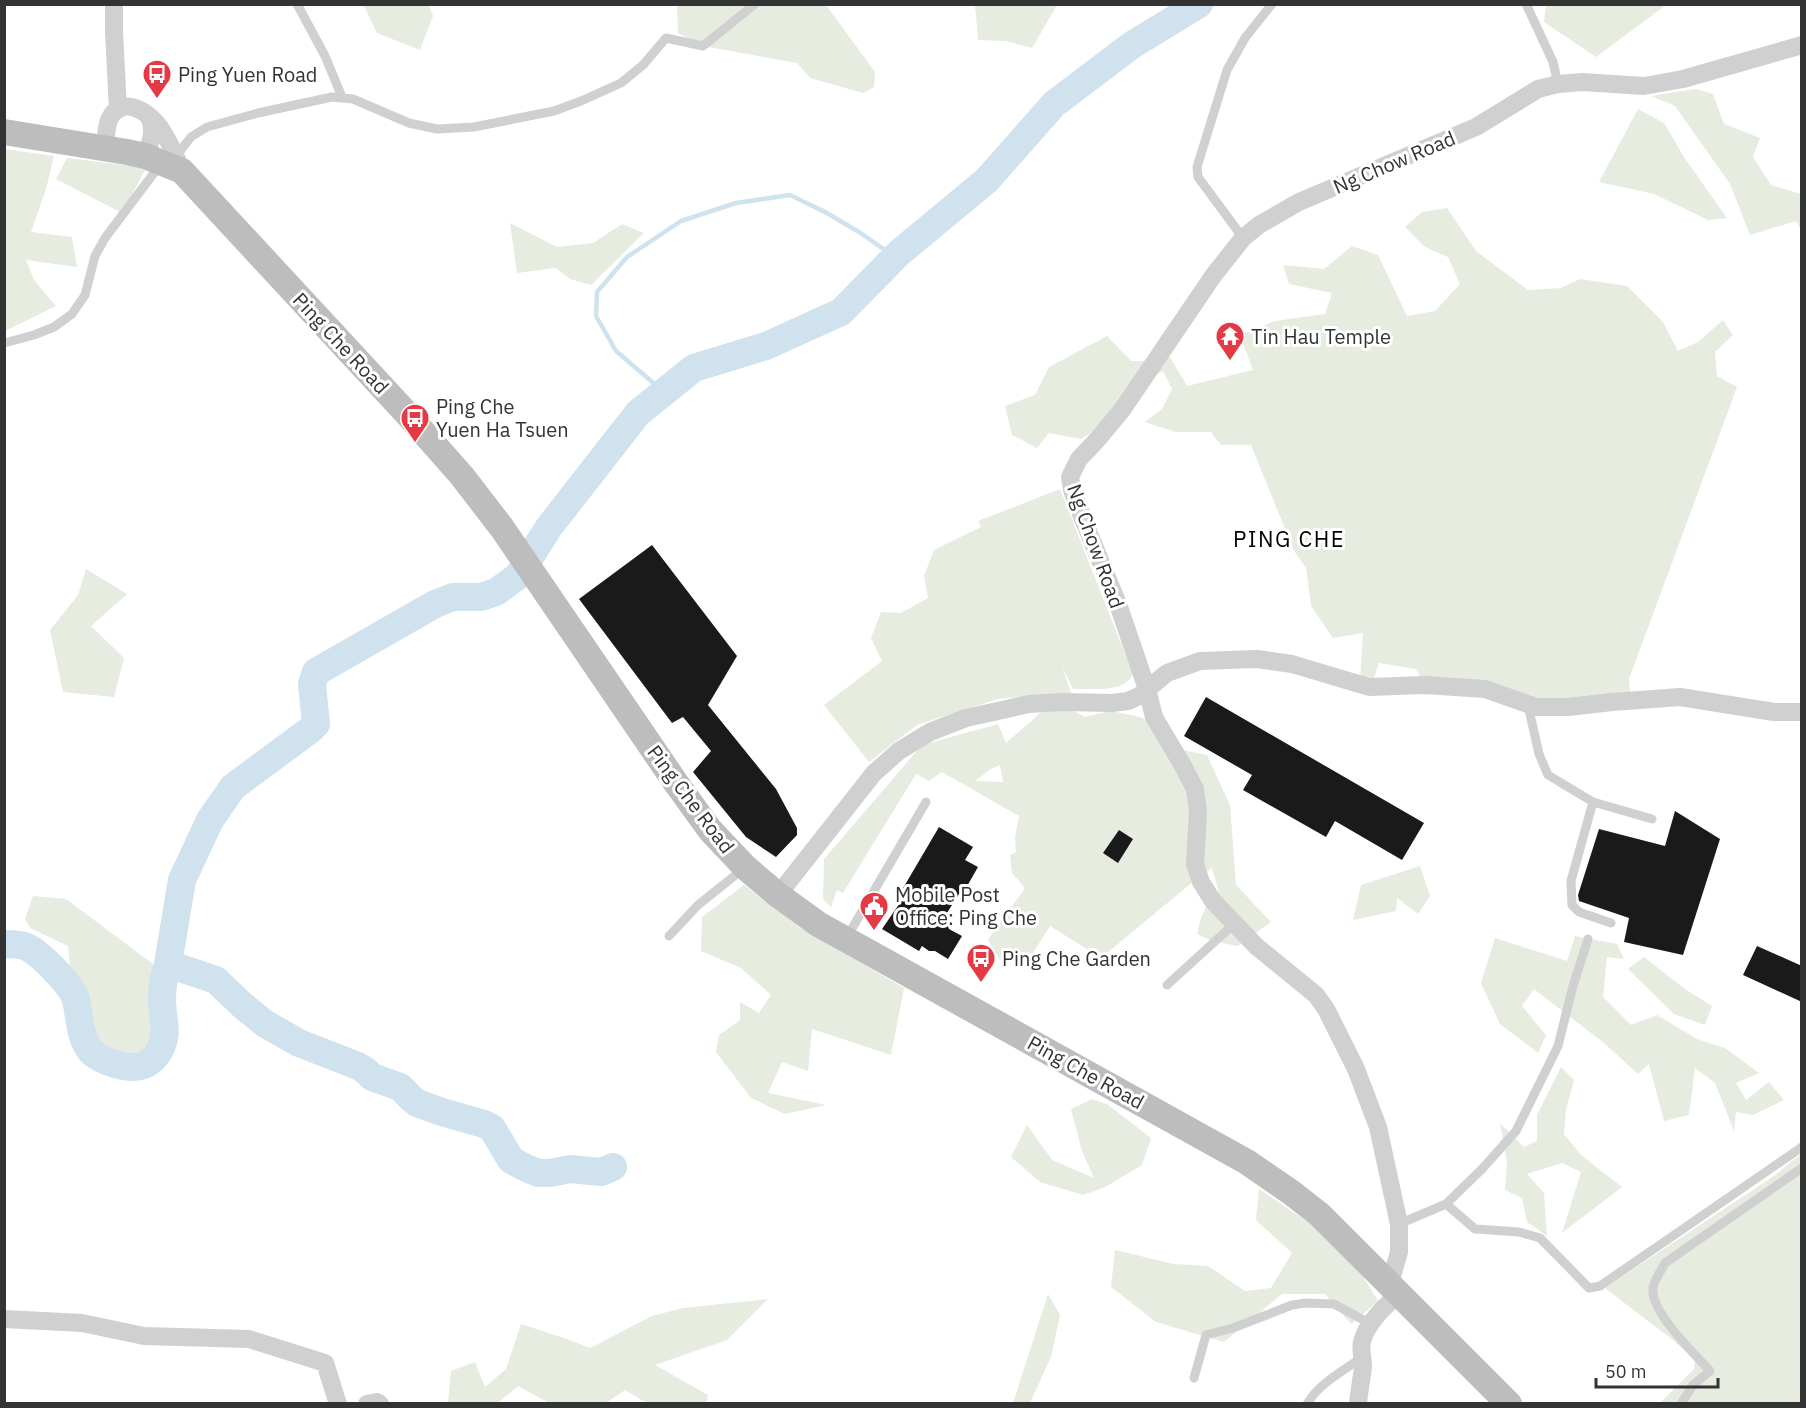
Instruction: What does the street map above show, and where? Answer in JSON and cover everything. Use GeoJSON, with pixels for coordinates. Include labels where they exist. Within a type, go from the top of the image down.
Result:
{"type":"FeatureCollection","features":[{"type":"Feature","properties":{"kind":"street"},"geometry":{"type":"LineString","coordinates":[[114,4],[114,31],[133,110],[162,130],[166,161]]}},
{"type":"Feature","properties":{"kind":"street","name":"Ng Chow Road"},"geometry":{"type":"LineString","coordinates":[[1395,1288],[1399,1224],[1374,1113],[1356,1069],[1326,1009],[1316,995],[1256,946],[1234,924],[1207,893],[1196,870],[1194,858],[1198,836],[1198,811],[1195,789],[1156,721],[1148,689],[1118,604],[1076,500],[1070,477],[1079,459],[1122,410],[1213,276],[1243,238],[1259,225],[1299,202],[1476,127],[1538,89],[1582,82],[1644,86],[1683,79],[1802,45]]}},
{"type":"Feature","properties":{"kind":"street"},"geometry":{"type":"LineString","coordinates":[[105,148],[109,121],[133,110]]}},
{"type":"Feature","properties":{"kind":"street"},"geometry":{"type":"LineString","coordinates":[[133,110],[151,121],[153,133],[166,161]]}},
{"type":"Feature","properties":{"kind":"street"},"geometry":{"type":"LineString","coordinates":[[4,132],[105,148],[166,161]]}},
{"type":"Feature","properties":{"kind":"street","name":"Ping Che Road"},"geometry":{"type":"LineString","coordinates":[[166,161],[409,416],[462,476],[502,528],[710,830],[745,867],[818,924],[1247,1162],[1292,1193],[1320,1215],[1509,1404]]}},
{"type":"Feature","properties":{"kind":"street"},"geometry":{"type":"LineString","coordinates":[[778,895],[874,773],[899,751],[930,732],[983,713],[1029,704],[1122,703],[1138,696],[1167,673],[1200,661],[1257,659],[1292,664],[1369,687],[1425,685],[1485,689],[1528,705],[1552,708],[1680,697],[1774,712],[1802,712]]}},
{"type":"Feature","properties":{"kind":"street"},"geometry":{"type":"LineString","coordinates":[[1358,1404],[1363,1357],[1362,1342],[1395,1288]]}},
{"type":"Feature","properties":{"kind":"street"},"geometry":{"type":"LineString","coordinates":[[4,1319],[82,1323],[144,1336],[249,1339],[325,1363],[338,1404]]}},
{"type":"Feature","properties":{"kind":"street"},"geometry":{"type":"LineString","coordinates":[[368,1404],[377,1402],[380,1404]]}},
{"type":"Feature","properties":{"kind":"lane"},"geometry":{"type":"LineString","coordinates":[[297,4],[325,56],[342,97]]}},
{"type":"Feature","properties":{"kind":"lane"},"geometry":{"type":"LineString","coordinates":[[4,343],[54,327],[72,314],[85,295],[95,256],[105,238],[166,161],[191,137],[207,127],[322,98],[342,97],[363,102],[396,118],[437,129],[474,127],[554,111],[609,90],[621,83],[644,65],[666,38],[703,46],[755,4]]}},
{"type":"Feature","properties":{"kind":"lane"},"geometry":{"type":"LineString","coordinates":[[1243,238],[1198,177],[1197,167],[1227,70],[1245,38],[1272,4]]}},
{"type":"Feature","properties":{"kind":"lane"},"geometry":{"type":"LineString","coordinates":[[1526,4],[1553,62],[1558,84]]}},
{"type":"Feature","properties":{"kind":"lane"},"geometry":{"type":"LineString","coordinates":[[1528,705],[1539,754],[1548,775],[1593,802],[1652,819]]}},
{"type":"Feature","properties":{"kind":"lane"},"geometry":{"type":"LineString","coordinates":[[846,939],[926,802]]}},
{"type":"Feature","properties":{"kind":"lane"},"geometry":{"type":"LineString","coordinates":[[1593,802],[1571,881],[1572,905],[1579,912],[1611,923]]}},
{"type":"Feature","properties":{"kind":"lane"},"geometry":{"type":"LineString","coordinates":[[669,936],[698,905],[745,867]]}},
{"type":"Feature","properties":{"kind":"lane"},"geometry":{"type":"LineString","coordinates":[[1167,985],[1234,924]]}},
{"type":"Feature","properties":{"kind":"lane"},"geometry":{"type":"LineString","coordinates":[[1399,1224],[1446,1204],[1516,1131],[1558,1046],[1588,939]]}},
{"type":"Feature","properties":{"kind":"lane"},"geometry":{"type":"LineString","coordinates":[[1446,1204],[1474,1228],[1540,1238],[1589,1288],[1600,1286],[1802,1147]]}},
{"type":"Feature","properties":{"kind":"lane"},"geometry":{"type":"LineString","coordinates":[[1681,1404],[1693,1385],[1710,1371],[1668,1324],[1655,1305],[1653,1288],[1658,1275],[1665,1263],[1802,1168]]}},
{"type":"Feature","properties":{"kind":"lane"},"geometry":{"type":"LineString","coordinates":[[1194,1378],[1206,1335],[1233,1328],[1292,1305],[1334,1304],[1371,1324]]}},
{"type":"Feature","properties":{"kind":"lane"},"geometry":{"type":"LineString","coordinates":[[1308,1404],[1312,1395],[1363,1357]]}},
{"type":"Feature","properties":{"kind":"shaded area"},"geometry":{"type":"Polygon","coordinates":[[[975,4],[1057,5],[1032,48],[1006,41],[978,40],[975,4]]]}},
{"type":"Feature","properties":{"kind":"shaded area"},"geometry":{"type":"Polygon","coordinates":[[[1546,4],[1666,5],[1596,57],[1544,22],[1546,4]]]}},
{"type":"Feature","properties":{"kind":"shaded area"},"geometry":{"type":"Polygon","coordinates":[[[361,5],[429,5],[433,16],[420,50],[377,33],[365,8],[361,5]]]}},
{"type":"Feature","properties":{"kind":"shaded area"},"geometry":{"type":"Polygon","coordinates":[[[677,5],[826,5],[875,72],[874,87],[863,93],[810,78],[797,63],[703,46],[678,33],[677,5]]]}},
{"type":"Feature","properties":{"kind":"shaded area"},"geometry":{"type":"Polygon","coordinates":[[[1696,89],[1713,94],[1724,124],[1760,138],[1753,157],[1771,185],[1801,194],[1801,230],[1796,221],[1750,235],[1730,184],[1675,106],[1651,96],[1696,89]]]}},
{"type":"Feature","properties":{"kind":"shaded area"},"geometry":{"type":"Polygon","coordinates":[[[1638,109],[1664,123],[1684,157],[1727,218],[1708,220],[1654,194],[1599,182],[1638,109]]]}},
{"type":"Feature","properties":{"kind":"shaded area"},"geometry":{"type":"Polygon","coordinates":[[[5,149],[54,156],[46,189],[31,232],[72,237],[77,267],[26,260],[34,280],[56,306],[5,331],[5,149]]]}},
{"type":"Feature","properties":{"kind":"shaded area"},"geometry":{"type":"Polygon","coordinates":[[[67,158],[133,166],[145,170],[122,213],[56,179],[67,158]]]}},
{"type":"Feature","properties":{"kind":"shaded area"},"geometry":{"type":"Polygon","coordinates":[[[1447,208],[1476,251],[1528,290],[1561,288],[1580,279],[1627,286],[1663,322],[1678,351],[1698,342],[1723,320],[1733,335],[1715,352],[1717,376],[1737,387],[1629,679],[1631,700],[1552,707],[1425,685],[1416,669],[1379,663],[1372,684],[1360,681],[1363,633],[1333,638],[1311,606],[1306,568],[1294,551],[1251,445],[1221,445],[1211,432],[1175,432],[1145,422],[1162,409],[1172,389],[1163,371],[1141,383],[1100,427],[1081,439],[1049,433],[1037,448],[1012,435],[1005,406],[1035,395],[1049,367],[1107,336],[1131,361],[1156,361],[1170,357],[1187,386],[1253,370],[1240,335],[1275,321],[1325,314],[1332,293],[1289,284],[1283,265],[1324,269],[1352,246],[1378,255],[1407,316],[1435,311],[1460,284],[1448,257],[1425,247],[1405,227],[1422,212],[1447,208]]]}},
{"type":"Feature","properties":{"kind":"shaded area"},"geometry":{"type":"Polygon","coordinates":[[[510,223],[557,247],[593,243],[622,224],[644,233],[591,285],[570,279],[556,268],[517,273],[510,223]]]}},
{"type":"Feature","properties":{"kind":"shaded area"},"geometry":{"type":"Polygon","coordinates":[[[1060,489],[1133,674],[1129,680],[1122,685],[1106,689],[1073,689],[1062,666],[1071,693],[998,699],[917,725],[869,762],[824,705],[882,661],[871,638],[881,612],[901,613],[928,598],[924,576],[934,550],[981,527],[978,521],[1060,489]]]}},
{"type":"Feature","properties":{"kind":"shaded area"},"geometry":{"type":"Polygon","coordinates":[[[86,569],[127,594],[91,626],[124,658],[114,697],[63,692],[50,630],[78,595],[86,569]]]}},
{"type":"Feature","properties":{"kind":"shaded area"},"geometry":{"type":"Polygon","coordinates":[[[1047,704],[1062,705],[1085,717],[1111,711],[1140,717],[1154,723],[1183,750],[1207,755],[1230,805],[1236,885],[1271,922],[1238,946],[1212,941],[1197,934],[1209,899],[1219,893],[1212,868],[1101,958],[1050,926],[1026,964],[1000,960],[988,940],[1025,888],[1012,873],[1010,855],[1016,852],[1015,837],[1019,816],[942,772],[929,781],[916,774],[843,893],[837,890],[831,907],[823,899],[824,859],[922,745],[998,724],[1006,743],[1037,716],[1047,704]],[[1000,765],[975,781],[1003,782],[1000,765]]]}},
{"type":"Feature","properties":{"kind":"shaded area"},"geometry":{"type":"Polygon","coordinates":[[[1420,866],[1430,896],[1418,914],[1397,898],[1396,911],[1353,920],[1361,885],[1420,866]]]}},
{"type":"Feature","properties":{"kind":"shaded area"},"geometry":{"type":"Polygon","coordinates":[[[744,885],[799,927],[904,988],[891,1055],[812,1029],[808,1071],[782,1062],[768,1093],[826,1105],[785,1114],[751,1098],[716,1052],[719,1035],[740,1020],[740,1002],[759,1013],[771,995],[741,968],[701,951],[702,917],[744,885]]]}},
{"type":"Feature","properties":{"kind":"shaded area"},"geometry":{"type":"Polygon","coordinates":[[[33,896],[66,899],[165,973],[162,999],[166,1033],[160,1050],[149,1063],[137,1067],[112,1063],[95,1054],[84,1039],[72,990],[68,946],[30,928],[25,919],[33,896]]]}},
{"type":"Feature","properties":{"kind":"shaded area"},"geometry":{"type":"Polygon","coordinates":[[[1575,936],[1617,944],[1624,959],[1607,957],[1603,997],[1631,1025],[1657,1015],[1697,1039],[1725,1048],[1759,1073],[1736,1083],[1746,1100],[1769,1082],[1784,1100],[1753,1115],[1736,1112],[1734,1131],[1715,1083],[1695,1068],[1689,1115],[1664,1121],[1649,1064],[1638,1074],[1604,1043],[1534,989],[1522,1006],[1546,1035],[1538,1053],[1500,1024],[1481,983],[1495,938],[1567,961],[1575,936]]]}},
{"type":"Feature","properties":{"kind":"shaded area"},"geometry":{"type":"Polygon","coordinates":[[[1644,957],[1685,989],[1712,1006],[1705,1025],[1674,1014],[1628,969],[1644,957]]]}},
{"type":"Feature","properties":{"kind":"shaded area"},"geometry":{"type":"Polygon","coordinates":[[[1561,1067],[1574,1080],[1566,1110],[1564,1134],[1581,1155],[1622,1187],[1562,1233],[1581,1172],[1562,1163],[1527,1174],[1544,1193],[1547,1236],[1527,1222],[1522,1198],[1505,1190],[1507,1163],[1500,1123],[1524,1147],[1537,1141],[1537,1115],[1561,1067]]]}},
{"type":"Feature","properties":{"kind":"shaded area"},"geometry":{"type":"Polygon","coordinates":[[[1092,1099],[1107,1104],[1151,1138],[1142,1165],[1105,1187],[1083,1195],[1040,1182],[1011,1157],[1027,1125],[1052,1160],[1094,1178],[1082,1151],[1071,1109],[1092,1099]]]}},
{"type":"Feature","properties":{"kind":"shaded area"},"geometry":{"type":"Polygon","coordinates":[[[1801,1154],[1801,1403],[1660,1403],[1694,1369],[1695,1360],[1605,1288],[1774,1176],[1801,1154]]]}},
{"type":"Feature","properties":{"kind":"shaded area"},"geometry":{"type":"Polygon","coordinates":[[[1259,1189],[1346,1248],[1378,1301],[1351,1324],[1325,1294],[1282,1294],[1224,1342],[1156,1322],[1111,1287],[1115,1250],[1174,1264],[1208,1266],[1245,1291],[1271,1288],[1292,1253],[1256,1220],[1259,1189]]]}},
{"type":"Feature","properties":{"kind":"shaded area"},"geometry":{"type":"Polygon","coordinates":[[[1048,1294],[1060,1315],[1051,1357],[1030,1403],[1013,1403],[1048,1294]]]}},
{"type":"Feature","properties":{"kind":"shaded area"},"geometry":{"type":"Polygon","coordinates":[[[768,1299],[727,1340],[655,1365],[708,1395],[706,1403],[647,1403],[625,1390],[606,1403],[551,1404],[518,1386],[498,1403],[448,1403],[451,1371],[475,1362],[485,1387],[506,1369],[521,1324],[590,1348],[652,1316],[683,1308],[768,1299]]]}},
{"type":"Feature","properties":{"kind":"building"},"geometry":{"type":"Polygon","coordinates":[[[652,545],[737,656],[708,705],[776,789],[797,828],[797,835],[776,857],[746,837],[693,772],[711,751],[683,717],[672,723],[579,599],[652,545]]]}},
{"type":"Feature","properties":{"kind":"building"},"geometry":{"type":"Polygon","coordinates":[[[1206,697],[1424,823],[1402,860],[1335,821],[1326,837],[1243,790],[1252,775],[1184,736],[1206,697]]]}},
{"type":"Feature","properties":{"kind":"building"},"geometry":{"type":"Polygon","coordinates":[[[1675,811],[1720,839],[1683,955],[1624,942],[1629,918],[1579,901],[1578,895],[1599,829],[1665,846],[1675,811]]]}},
{"type":"Feature","properties":{"kind":"building"},"geometry":{"type":"Polygon","coordinates":[[[939,827],[973,847],[965,860],[978,867],[962,895],[959,894],[945,916],[949,929],[962,936],[948,959],[922,946],[919,951],[882,929],[904,897],[899,895],[939,827]]]}},
{"type":"Feature","properties":{"kind":"building"},"geometry":{"type":"Polygon","coordinates":[[[1119,830],[1133,839],[1118,863],[1103,853],[1119,830]]]}},
{"type":"Feature","properties":{"kind":"building"},"geometry":{"type":"Polygon","coordinates":[[[1757,946],[1802,966],[1802,1002],[1743,975],[1757,946]]]}},
{"type":"Feature","properties":{"kind":"waterway"},"geometry":{"type":"LineString","coordinates":[[168,964],[182,880],[210,820],[233,787],[316,724],[312,684],[316,672],[435,604],[453,597],[481,597],[496,592],[518,576],[549,527],[638,413],[694,368],[766,346],[841,312],[899,253],[987,180],[1054,104],[1132,45],[1199,4]]}},
{"type":"Feature","properties":{"kind":"waterway"},"geometry":{"type":"LineString","coordinates":[[664,392],[616,351],[596,316],[597,292],[627,257],[681,221],[736,203],[790,195],[859,232],[895,257]]}},
{"type":"Feature","properties":{"kind":"waterway"},"geometry":{"type":"LineString","coordinates":[[4,944],[27,947],[40,956],[62,978],[76,1000],[82,1031],[89,1049],[107,1061],[123,1066],[138,1067],[150,1062],[159,1051],[165,1034],[162,995],[168,964],[216,980],[264,1023],[299,1043],[358,1066],[372,1077],[400,1087],[417,1103],[492,1128],[511,1160],[528,1169],[539,1173],[570,1169],[601,1172],[613,1167]]}},
{"type":"Feature","properties":{"kind":"place","name":"Ping Yuen Road"},"geometry":{"type":"Point","coordinates":[157,100]}},
{"type":"Feature","properties":{"kind":"place","name":"Tin Hau Temple"},"geometry":{"type":"Point","coordinates":[1230,362]}},
{"type":"Feature","properties":{"kind":"place","name":"Ping Che Yuen Ha Tsuen"},"geometry":{"type":"Point","coordinates":[415,444]}},
{"type":"Feature","properties":{"kind":"place","name":"Mobile Post Office: Ping Che"},"geometry":{"type":"Point","coordinates":[874,932]}},
{"type":"Feature","properties":{"kind":"place","name":"Ping Che Garden"},"geometry":{"type":"Point","coordinates":[981,984]}},
{"type":"Feature","properties":{"kind":"district","name":"PING CHE"},"geometry":{"type":"Point","coordinates":[1289,538]}}]}
